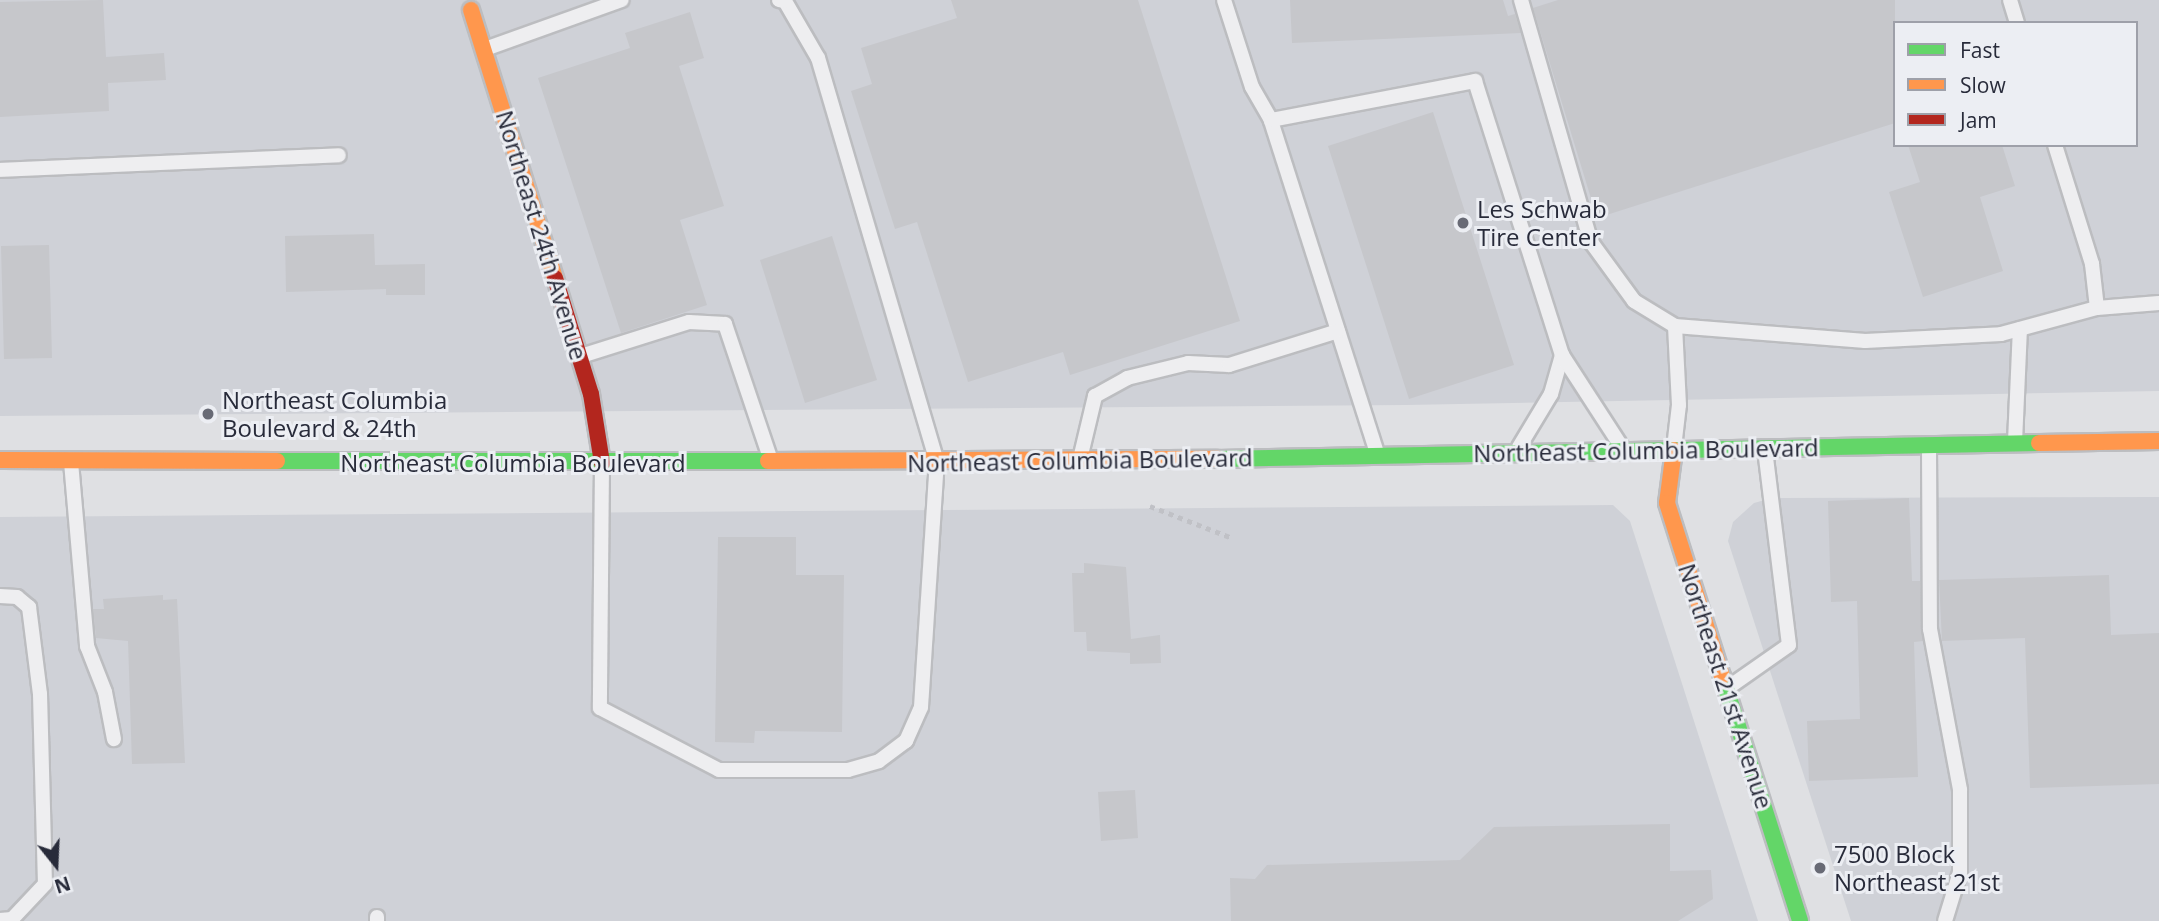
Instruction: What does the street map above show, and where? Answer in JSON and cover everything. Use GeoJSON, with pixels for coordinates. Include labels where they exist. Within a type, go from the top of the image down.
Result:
{"type":"FeatureCollection","features":[{"type":"Feature","properties":{"kind":"main road","name":"Northeast 24th Avenue"},"geometry":{"type":"LineString","coordinates":[[471,10],[579,357],[602,463]]}},
{"type":"Feature","properties":{"kind":"main road","name":"Northeast Columbia Boulevard"},"geometry":{"type":"LineString","coordinates":[[0,460],[602,463],[1079,461],[2159,442]]}},
{"type":"Feature","properties":{"kind":"main road","name":"Northeast 21st Avenue"},"geometry":{"type":"LineString","coordinates":[[1674,450],[1667,503],[1800,921]]}},
{"type":"Feature","properties":{"kind":"lane"},"geometry":{"type":"LineString","coordinates":[[484,50],[622,0]]}},
{"type":"Feature","properties":{"kind":"lane"},"geometry":{"type":"LineString","coordinates":[[602,463],[600,708],[719,770],[848,770],[879,761],[906,741],[921,707],[937,462],[817,58],[785,1],[779,0]]}},
{"type":"Feature","properties":{"kind":"lane"},"geometry":{"type":"LineString","coordinates":[[1224,0],[1252,87],[1271,120],[1378,455]]}},
{"type":"Feature","properties":{"kind":"lane"},"geometry":{"type":"LineString","coordinates":[[1521,0],[1591,242],[1634,301],[1675,326],[1865,341],[2020,329],[2097,309],[2159,303]]}},
{"type":"Feature","properties":{"kind":"lane"},"geometry":{"type":"LineString","coordinates":[[2010,0],[2016,21]]}},
{"type":"Feature","properties":{"kind":"lane"},"geometry":{"type":"LineString","coordinates":[[1271,120],[1475,81],[1562,355],[1624,450]]}},
{"type":"Feature","properties":{"kind":"lane"},"geometry":{"type":"LineString","coordinates":[[2056,147],[2092,264],[2097,309]]}},
{"type":"Feature","properties":{"kind":"lane"},"geometry":{"type":"LineString","coordinates":[[0,170],[339,155]]}},
{"type":"Feature","properties":{"kind":"lane"},"geometry":{"type":"LineString","coordinates":[[579,357],[689,323],[725,324],[771,463]]}},
{"type":"Feature","properties":{"kind":"lane"},"geometry":{"type":"LineString","coordinates":[[1674,450],[1679,405],[1675,326]]}},
{"type":"Feature","properties":{"kind":"lane"},"geometry":{"type":"LineString","coordinates":[[2015,443],[2020,329]]}},
{"type":"Feature","properties":{"kind":"lane"},"geometry":{"type":"LineString","coordinates":[[1079,461],[1095,396],[1127,378],[1188,363],[1229,365],[1338,331]]}},
{"type":"Feature","properties":{"kind":"lane"},"geometry":{"type":"LineString","coordinates":[[1515,452],[1551,394],[1562,355]]}},
{"type":"Feature","properties":{"kind":"lane"},"geometry":{"type":"LineString","coordinates":[[1929,445],[1930,629],[1960,790],[1960,872],[1945,921]]}},
{"type":"Feature","properties":{"kind":"lane"},"geometry":{"type":"LineString","coordinates":[[1726,688],[1789,645],[1765,448]]}},
{"type":"Feature","properties":{"kind":"lane"},"geometry":{"type":"LineString","coordinates":[[70,461],[87,646],[114,738]]}},
{"type":"Feature","properties":{"kind":"lane"},"geometry":{"type":"LineString","coordinates":[[0,596],[17,597],[29,607],[40,694],[45,884],[12,919],[0,920]]}},
{"type":"Feature","properties":{"kind":"path"},"geometry":{"type":"LineString","coordinates":[[1150,506],[1230,537]]}},
{"type":"Feature","properties":{"kind":"shaded area"},"geometry":{"type":"Polygon","coordinates":[[[0,0],[2159,0],[2159,391],[1406,405],[0,416],[0,0]]]}},
{"type":"Feature","properties":{"kind":"shaded area"},"geometry":{"type":"Polygon","coordinates":[[[2159,497],[2159,921],[1851,921],[1728,541],[1733,522],[1754,503],[1772,498],[2159,497]]]}},
{"type":"Feature","properties":{"kind":"shaded area"},"geometry":{"type":"Polygon","coordinates":[[[1613,505],[1630,521],[1758,921],[0,921],[0,517],[1613,505]]]}},
{"type":"Feature","properties":{"kind":"building"},"geometry":{"type":"Polygon","coordinates":[[[103,0],[106,57],[164,53],[166,80],[108,83],[109,111],[0,117],[0,2],[103,0]]]}},
{"type":"Feature","properties":{"kind":"building"},"geometry":{"type":"Polygon","coordinates":[[[951,0],[1138,0],[1240,321],[1070,375],[1063,352],[968,382],[917,222],[895,229],[851,91],[872,84],[861,48],[957,18],[951,0]]]}},
{"type":"Feature","properties":{"kind":"building"},"geometry":{"type":"Polygon","coordinates":[[[1290,0],[1503,0],[1508,16],[1515,14],[1521,33],[1292,43],[1290,0]]]}},
{"type":"Feature","properties":{"kind":"building"},"geometry":{"type":"Polygon","coordinates":[[[1558,0],[1895,0],[1893,124],[1597,218],[1533,8],[1558,0]]]}},
{"type":"Feature","properties":{"kind":"building"},"geometry":{"type":"Polygon","coordinates":[[[690,12],[704,58],[679,66],[724,206],[680,220],[707,305],[621,333],[538,78],[630,48],[625,33],[690,12]]]}},
{"type":"Feature","properties":{"kind":"building"},"geometry":{"type":"Polygon","coordinates":[[[1433,112],[1514,365],[1409,399],[1328,146],[1433,112]]]}},
{"type":"Feature","properties":{"kind":"building"},"geometry":{"type":"Polygon","coordinates":[[[1909,147],[2003,147],[2015,186],[1980,197],[2003,271],[1923,297],[1889,192],[1920,182],[1909,147]]]}},
{"type":"Feature","properties":{"kind":"building"},"geometry":{"type":"Polygon","coordinates":[[[374,234],[375,265],[425,264],[425,295],[386,295],[386,289],[286,292],[285,236],[374,234]]]}},
{"type":"Feature","properties":{"kind":"building"},"geometry":{"type":"Polygon","coordinates":[[[832,236],[877,380],[805,403],[760,260],[832,236]]]}},
{"type":"Feature","properties":{"kind":"building"},"geometry":{"type":"Polygon","coordinates":[[[49,245],[52,358],[4,359],[1,246],[49,245]]]}},
{"type":"Feature","properties":{"kind":"building"},"geometry":{"type":"Polygon","coordinates":[[[1909,498],[1912,581],[1920,581],[1923,641],[1914,642],[1918,777],[1809,781],[1807,721],[1860,719],[1857,601],[1831,602],[1828,501],[1909,498]]]}},
{"type":"Feature","properties":{"kind":"building"},"geometry":{"type":"Polygon","coordinates":[[[718,537],[796,537],[796,575],[844,575],[842,732],[755,731],[754,743],[715,742],[718,537]]]}},
{"type":"Feature","properties":{"kind":"building"},"geometry":{"type":"Polygon","coordinates":[[[1084,563],[1126,567],[1131,639],[1160,635],[1161,663],[1130,664],[1130,653],[1087,651],[1086,632],[1074,632],[1072,573],[1084,573],[1084,563]]]}},
{"type":"Feature","properties":{"kind":"building"},"geometry":{"type":"Polygon","coordinates":[[[2109,575],[2111,635],[2159,633],[2159,784],[2030,788],[2025,638],[1942,641],[1939,580],[2109,575]]]}},
{"type":"Feature","properties":{"kind":"building"},"geometry":{"type":"Polygon","coordinates":[[[163,595],[163,600],[177,599],[185,763],[132,764],[128,641],[96,638],[93,609],[104,609],[103,599],[163,595]]]}},
{"type":"Feature","properties":{"kind":"building"},"geometry":{"type":"Polygon","coordinates":[[[1135,790],[1138,838],[1101,841],[1098,792],[1135,790]]]}},
{"type":"Feature","properties":{"kind":"building"},"geometry":{"type":"Polygon","coordinates":[[[1670,824],[1670,871],[1711,870],[1713,899],[1678,921],[1231,921],[1230,878],[1255,879],[1267,865],[1460,860],[1494,827],[1670,824]]]}},
{"type":"Feature","properties":{"kind":"traffic: fast"},"geometry":{"type":"LineString","coordinates":[[1218,459],[2039,443]]}},
{"type":"Feature","properties":{"kind":"traffic: fast"},"geometry":{"type":"LineString","coordinates":[[277,461],[768,461]]}},
{"type":"Feature","properties":{"kind":"traffic: fast"},"geometry":{"type":"LineString","coordinates":[[1722,676],[1800,921]]}},
{"type":"Feature","properties":{"kind":"traffic: slow"},"geometry":{"type":"LineString","coordinates":[[471,10],[555,278]]}},
{"type":"Feature","properties":{"kind":"traffic: slow"},"geometry":{"type":"LineString","coordinates":[[2039,443],[2159,441]]}},
{"type":"Feature","properties":{"kind":"traffic: slow"},"geometry":{"type":"LineString","coordinates":[[1674,450],[1667,503],[1722,676]]}},
{"type":"Feature","properties":{"kind":"traffic: slow"},"geometry":{"type":"LineString","coordinates":[[768,461],[1218,459]]}},
{"type":"Feature","properties":{"kind":"traffic: slow"},"geometry":{"type":"LineString","coordinates":[[0,460],[277,461]]}},
{"type":"Feature","properties":{"kind":"traffic: jam"},"geometry":{"type":"LineString","coordinates":[[555,278],[591,394],[602,463]]}},
{"type":"Feature","properties":{"kind":"place","name":"Les Schwab Tire Center"},"geometry":{"type":"Point","coordinates":[1463,223]}},
{"type":"Feature","properties":{"kind":"place","name":"Northeast Columbia Boulevard & 24th"},"geometry":{"type":"Point","coordinates":[208,414]}},
{"type":"Feature","properties":{"kind":"place","name":"7500 Block Northeast 21st"},"geometry":{"type":"Point","coordinates":[1820,868]}}]}
